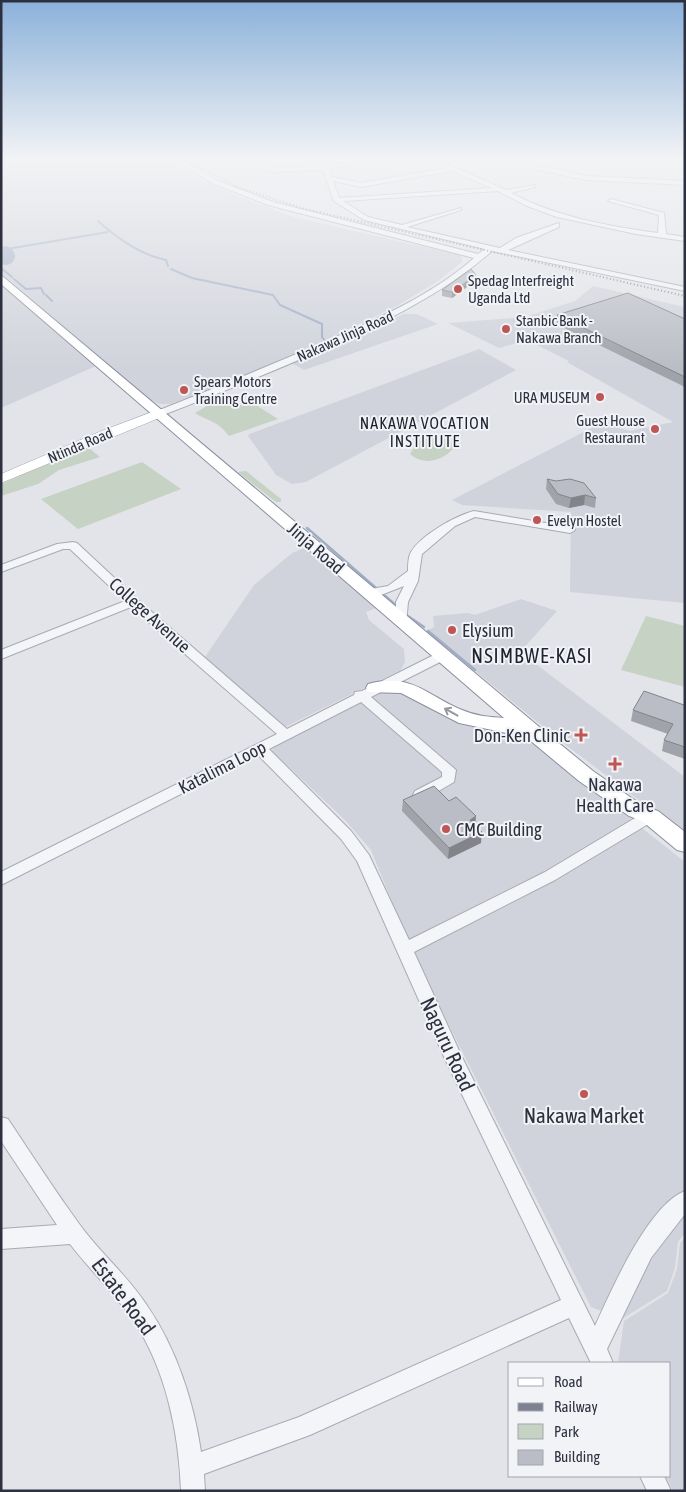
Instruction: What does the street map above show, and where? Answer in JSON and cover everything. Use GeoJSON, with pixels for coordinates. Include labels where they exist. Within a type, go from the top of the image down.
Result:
{"type":"FeatureCollection","features":[{"type":"Feature","properties":{"kind":"highway","name":"Jinja Road"},"geometry":{"type":"LineString","coordinates":[[1,278],[537,736],[586,776],[685,844]]}},
{"type":"Feature","properties":{"kind":"highway"},"geometry":{"type":"LineString","coordinates":[[368,692],[389,685],[410,688],[462,717],[515,726],[537,736]]}},
{"type":"Feature","properties":{"kind":"highway","name":"Jinja Road"},"geometry":{"type":"LineString","coordinates":[[643,815],[685,852]]}},
{"type":"Feature","properties":{"kind":"main road","name":"Ntinda Road"},"geometry":{"type":"LineString","coordinates":[[1,473],[157,411]]}},
{"type":"Feature","properties":{"kind":"main road","name":"Ntinda Road"},"geometry":{"type":"LineString","coordinates":[[1,479],[157,411]]}},
{"type":"Feature","properties":{"kind":"street"},"geometry":{"type":"LineString","coordinates":[[369,230],[480,257]]}},
{"type":"Feature","properties":{"kind":"street"},"geometry":{"type":"LineString","coordinates":[[417,230],[490,248],[685,289]]}},
{"type":"Feature","properties":{"kind":"street"},"geometry":{"type":"LineString","coordinates":[[502,250],[543,230]]}},
{"type":"Feature","properties":{"kind":"street"},"geometry":{"type":"LineString","coordinates":[[629,230],[685,239]]}},
{"type":"Feature","properties":{"kind":"street"},"geometry":{"type":"LineString","coordinates":[[662,230],[662,236]]}},
{"type":"Feature","properties":{"kind":"street","name":"Nakawa Jinja Road"},"geometry":{"type":"LineString","coordinates":[[157,411],[257,375],[378,322],[417,302],[465,270],[490,248]]}},
{"type":"Feature","properties":{"kind":"street"},"geometry":{"type":"LineString","coordinates":[[402,622],[402,602],[412,581],[411,574],[416,553],[422,545],[451,524],[474,514],[570,530]]}},
{"type":"Feature","properties":{"kind":"street","name":"College Avenue"},"geometry":{"type":"LineString","coordinates":[[1,569],[61,546],[73,545],[134,602],[285,734]]}},
{"type":"Feature","properties":{"kind":"street"},"geometry":{"type":"LineString","coordinates":[[369,594],[389,590],[400,585],[411,574]]}},
{"type":"Feature","properties":{"kind":"street"},"geometry":{"type":"LineString","coordinates":[[1,655],[134,602]]}},
{"type":"Feature","properties":{"kind":"street","name":"Katalima Loop"},"geometry":{"type":"LineString","coordinates":[[1,879],[442,656]]}},
{"type":"Feature","properties":{"kind":"street"},"geometry":{"type":"LineString","coordinates":[[368,692],[449,770],[449,779],[405,804]]}},
{"type":"Feature","properties":{"kind":"street","name":"Naguru Road"},"geometry":{"type":"LineString","coordinates":[[260,748],[346,835],[364,859],[454,1059],[599,1356]]}},
{"type":"Feature","properties":{"kind":"street"},"geometry":{"type":"LineString","coordinates":[[404,950],[550,876],[643,815]]}},
{"type":"Feature","properties":{"kind":"street","name":"Estate Road"},"geometry":{"type":"LineString","coordinates":[[2,1127],[74,1234],[141,1314],[160,1345],[180,1406],[194,1466],[194,1491]]}},
{"type":"Feature","properties":{"kind":"street"},"geometry":{"type":"LineString","coordinates":[[599,1356],[637,1259],[669,1215],[685,1200]]}},
{"type":"Feature","properties":{"kind":"street"},"geometry":{"type":"LineString","coordinates":[[1,1239],[74,1234]]}},
{"type":"Feature","properties":{"kind":"street"},"geometry":{"type":"LineString","coordinates":[[194,1466],[302,1426],[574,1305]]}},
{"type":"Feature","properties":{"kind":"street"},"geometry":{"type":"LineString","coordinates":[[652,1477],[658,1491]]}},
{"type":"Feature","properties":{"kind":"shaded area"},"geometry":{"type":"Polygon","coordinates":[[[1,230],[348,230],[462,257],[462,262],[438,281],[397,306],[298,353],[171,404],[159,404],[149,399],[1,273],[1,230]]]}},
{"type":"Feature","properties":{"kind":"shaded area"},"geometry":{"type":"Polygon","coordinates":[[[1,283],[98,365],[1,408],[1,283]]]}},
{"type":"Feature","properties":{"kind":"shaded area"},"geometry":{"type":"Polygon","coordinates":[[[593,286],[685,307],[685,603],[570,592],[571,512],[462,505],[452,500],[605,421],[618,428],[630,431],[673,422],[567,362],[569,361],[527,340],[499,348],[448,323],[525,317],[575,301],[593,286]]]}},
{"type":"Feature","properties":{"kind":"shaded area"},"geometry":{"type":"Polygon","coordinates":[[[404,314],[417,314],[438,324],[304,370],[292,363],[404,314]]]}},
{"type":"Feature","properties":{"kind":"shaded area"},"geometry":{"type":"Polygon","coordinates":[[[479,349],[516,370],[306,482],[292,484],[276,475],[248,436],[249,434],[479,349]]]}},
{"type":"Feature","properties":{"kind":"shaded area"},"geometry":{"type":"Polygon","coordinates":[[[307,547],[376,608],[366,612],[369,620],[404,649],[405,662],[401,670],[283,728],[205,657],[254,585],[292,553],[307,547]]]}},
{"type":"Feature","properties":{"kind":"shaded area"},"geometry":{"type":"Polygon","coordinates":[[[521,599],[557,611],[520,652],[685,777],[685,835],[562,742],[426,631],[434,627],[433,616],[468,613],[475,615],[521,599]]]}},
{"type":"Feature","properties":{"kind":"shaded area","name":"Nakawa Market"},"geometry":{"type":"Polygon","coordinates":[[[399,687],[462,725],[514,727],[685,862],[685,1233],[678,1242],[675,1268],[667,1291],[622,1319],[591,1307],[414,956],[371,850],[345,820],[272,751],[274,745],[380,689],[399,687]]]}},
{"type":"Feature","properties":{"kind":"shaded area"},"geometry":{"type":"Polygon","coordinates":[[[685,1237],[685,1491],[673,1491],[666,1477],[671,1477],[671,1362],[618,1362],[624,1321],[668,1293],[677,1269],[680,1243],[685,1237]]]}},
{"type":"Feature","properties":{"kind":"green space"},"geometry":{"type":"Polygon","coordinates":[[[225,400],[237,401],[242,406],[256,405],[278,419],[229,436],[217,424],[195,413],[210,404],[225,400]]]}},
{"type":"Feature","properties":{"kind":"green space"},"geometry":{"type":"Polygon","coordinates":[[[439,436],[451,441],[453,449],[443,457],[427,461],[415,458],[410,454],[415,446],[415,441],[439,436]]]}},
{"type":"Feature","properties":{"kind":"green space"},"geometry":{"type":"Polygon","coordinates":[[[82,448],[89,448],[100,457],[59,470],[38,484],[1,496],[1,484],[82,448]]]}},
{"type":"Feature","properties":{"kind":"green space"},"geometry":{"type":"Polygon","coordinates":[[[142,462],[181,489],[78,529],[41,499],[142,462]]]}},
{"type":"Feature","properties":{"kind":"green space"},"geometry":{"type":"Polygon","coordinates":[[[246,471],[281,499],[281,502],[276,502],[238,472],[246,471]]]}},
{"type":"Feature","properties":{"kind":"green space"},"geometry":{"type":"Polygon","coordinates":[[[646,616],[685,626],[685,687],[621,670],[646,616]]]}},
{"type":"Feature","properties":{"kind":"building"},"geometry":{"type":"Polygon","coordinates":[[[471,269],[476,275],[452,292],[442,290],[471,269]]]}},
{"type":"Feature","properties":{"kind":"building"},"geometry":{"type":"Polygon","coordinates":[[[628,293],[685,319],[685,377],[557,315],[628,293]]]}},
{"type":"Feature","properties":{"kind":"building"},"geometry":{"type":"Polygon","coordinates":[[[547,479],[556,481],[570,479],[584,483],[596,498],[585,495],[571,498],[558,494],[547,479]]]}},
{"type":"Feature","properties":{"kind":"building"},"geometry":{"type":"Polygon","coordinates":[[[644,691],[684,705],[685,703],[685,747],[664,740],[673,724],[633,710],[644,691]]]}},
{"type":"Feature","properties":{"kind":"building","name":"CMC Building"},"geometry":{"type":"Polygon","coordinates":[[[434,786],[449,801],[456,797],[476,816],[470,820],[482,832],[449,848],[403,800],[434,786]]]}},
{"type":"Feature","properties":{"kind":"waterway"},"geometry":{"type":"LineString","coordinates":[[108,230],[130,245],[157,258],[166,260],[168,266]]}},
{"type":"Feature","properties":{"kind":"waterway"},"geometry":{"type":"LineString","coordinates":[[1,250],[108,232]]}},
{"type":"Feature","properties":{"kind":"waterway"},"geometry":{"type":"LineString","coordinates":[[1,268],[12,277]]}},
{"type":"Feature","properties":{"kind":"waterway"},"geometry":{"type":"LineString","coordinates":[[171,269],[192,278],[273,295],[280,305],[322,324],[322,337],[326,342]]}},
{"type":"Feature","properties":{"kind":"waterway"},"geometry":{"type":"LineString","coordinates":[[14,279],[26,289],[41,288],[44,294]]}},
{"type":"Feature","properties":{"kind":"waterway"},"geometry":{"type":"LineString","coordinates":[[46,295],[52,301]]}},
{"type":"Feature","properties":{"kind":"waterway"},"geometry":{"type":"LineString","coordinates":[[307,528],[399,608]]}},
{"type":"Feature","properties":{"kind":"waterway"},"geometry":{"type":"LineString","coordinates":[[405,614],[424,627]]}},
{"type":"Feature","properties":{"kind":"waterway"},"geometry":{"type":"LineString","coordinates":[[428,631],[475,670]]}},
{"type":"Feature","properties":{"kind":"railway"},"geometry":{"type":"LineString","coordinates":[[395,230],[685,296]]}},
{"type":"Feature","properties":{"kind":"place","name":"Spedag Interfreight Uganda Ltd"},"geometry":{"type":"Point","coordinates":[458,289]}},
{"type":"Feature","properties":{"kind":"place","name":"Stanbic Bank - Nakawa Branch"},"geometry":{"type":"Point","coordinates":[506,329]}},
{"type":"Feature","properties":{"kind":"place","name":"Spears Motors Training Centre"},"geometry":{"type":"Point","coordinates":[184,390]}},
{"type":"Feature","properties":{"kind":"place","name":"URA MUSEUM"},"geometry":{"type":"Point","coordinates":[600,397]}},
{"type":"Feature","properties":{"kind":"place","name":"Guest House Restaurant"},"geometry":{"type":"Point","coordinates":[655,429]}},
{"type":"Feature","properties":{"kind":"place","name":"Evelyn Hostel"},"geometry":{"type":"Point","coordinates":[537,520]}},
{"type":"Feature","properties":{"kind":"place","name":"Elysium"},"geometry":{"type":"Point","coordinates":[452,630]}},
{"type":"Feature","properties":{"kind":"place","name":"Don-Ken Clinic"},"geometry":{"type":"Point","coordinates":[581,735]}},
{"type":"Feature","properties":{"kind":"place","name":"Nakawa Health Care"},"geometry":{"type":"Point","coordinates":[615,764]}},
{"type":"Feature","properties":{"kind":"place","name":"CMC Building"},"geometry":{"type":"Point","coordinates":[446,829]}},
{"type":"Feature","properties":{"kind":"place","name":"Nakawa Market"},"geometry":{"type":"Point","coordinates":[584,1094]}},
{"type":"Feature","properties":{"kind":"district","name":"NAKAWA VOCATION INSTITUTE"},"geometry":{"type":"Point","coordinates":[425,432]}},
{"type":"Feature","properties":{"kind":"district","name":"NSIMBWE-KASI"},"geometry":{"type":"Point","coordinates":[532,655]}}]}
